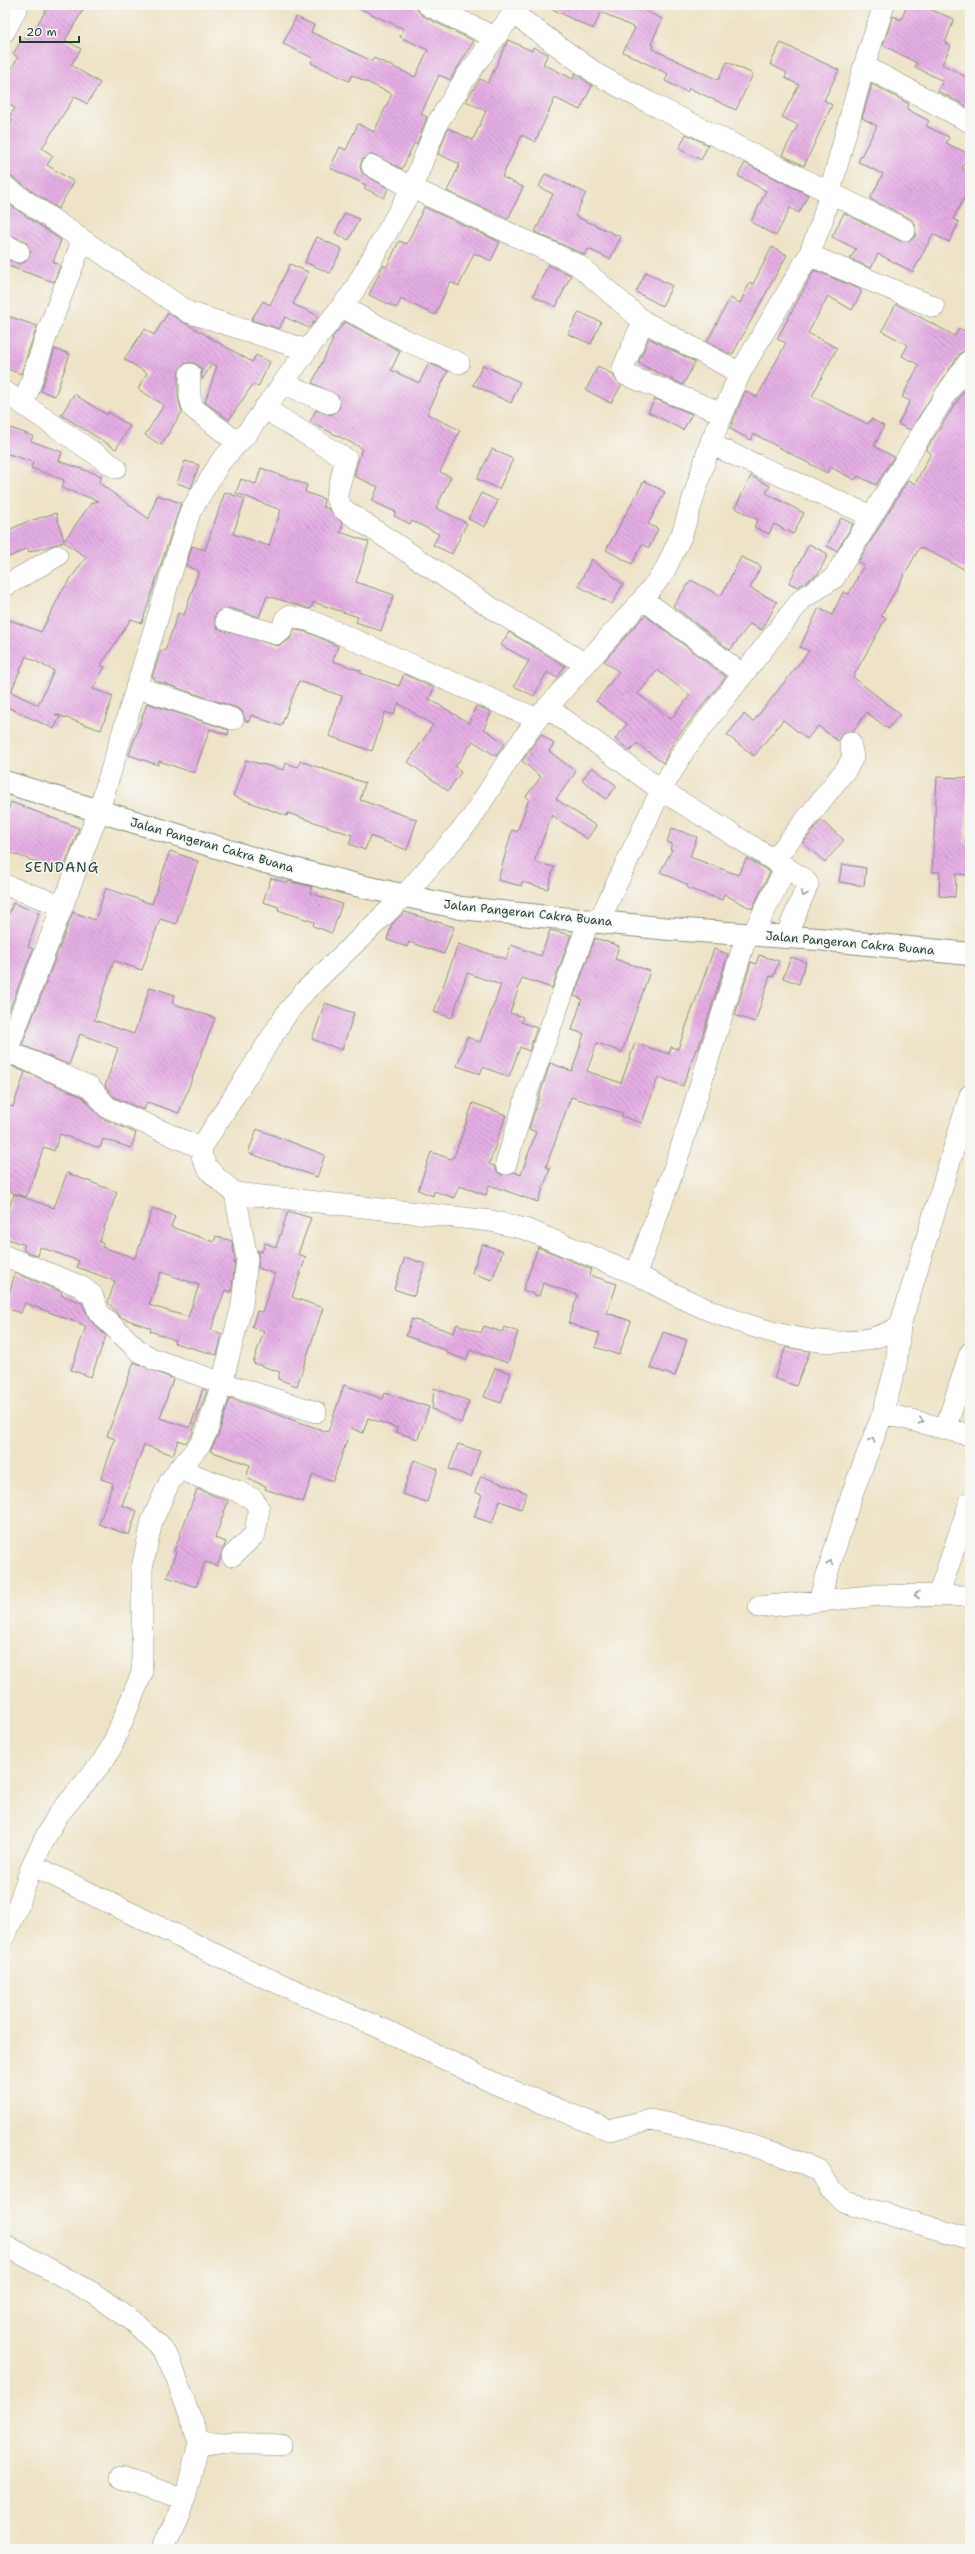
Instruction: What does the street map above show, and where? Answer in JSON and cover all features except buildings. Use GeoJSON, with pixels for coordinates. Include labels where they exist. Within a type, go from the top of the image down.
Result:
{"type":"FeatureCollection","features":[{"type":"Feature","properties":{"kind":"main road","name":"Jalan Pangeran Cakra Buana"},"geometry":{"type":"LineString","coordinates":[[5,782],[98,813],[262,861],[404,896],[461,908],[670,929],[786,936],[970,954]]}},
{"type":"Feature","properties":{"kind":"street"},"geometry":{"type":"LineString","coordinates":[[5,31],[18,5]]}},
{"type":"Feature","properties":{"kind":"street"},"geometry":{"type":"LineString","coordinates":[[428,5],[494,37]]}},
{"type":"Feature","properties":{"kind":"street"},"geometry":{"type":"LineString","coordinates":[[884,5],[864,66],[822,221],[809,256],[740,373],[710,444],[682,534],[673,556],[643,599],[584,663],[542,713],[508,760],[471,819],[404,896],[305,991],[292,1007],[201,1148],[201,1157],[208,1170],[235,1193],[491,1221],[525,1229],[636,1274],[704,1309],[737,1322],[769,1331],[811,1338],[854,1342],[888,1335],[900,1326]]}},
{"type":"Feature","properties":{"kind":"street"},"geometry":{"type":"LineString","coordinates":[[201,1148],[107,1107],[90,1087],[6,1053],[98,813],[190,512],[221,461],[238,442],[307,350],[342,307],[379,248],[412,188],[438,122],[494,37],[516,10],[598,75],[648,102],[830,191],[905,230]]}},
{"type":"Feature","properties":{"kind":"street"},"geometry":{"type":"LineString","coordinates":[[864,66],[970,122]]}},
{"type":"Feature","properties":{"kind":"street"},"geometry":{"type":"LineString","coordinates":[[372,166],[412,188],[578,265],[643,321],[740,373]]}},
{"type":"Feature","properties":{"kind":"street"},"geometry":{"type":"LineString","coordinates":[[5,187],[188,312],[307,350]]}},
{"type":"Feature","properties":{"kind":"street"},"geometry":{"type":"LineString","coordinates":[[24,403],[48,328],[82,241]]}},
{"type":"Feature","properties":{"kind":"street"},"geometry":{"type":"LineString","coordinates":[[809,256],[934,307]]}},
{"type":"Feature","properties":{"kind":"street"},"geometry":{"type":"LineString","coordinates":[[342,307],[405,340],[459,363]]}},
{"type":"Feature","properties":{"kind":"street"},"geometry":{"type":"LineString","coordinates":[[643,321],[623,368],[626,374],[722,413]]}},
{"type":"Feature","properties":{"kind":"street"},"geometry":{"type":"LineString","coordinates":[[506,1164],[529,1087],[594,921],[661,790],[685,749],[802,599],[834,578],[946,394],[970,360]]}},
{"type":"Feature","properties":{"kind":"street"},"geometry":{"type":"LineString","coordinates":[[190,374],[190,397],[194,408],[238,442]]}},
{"type":"Feature","properties":{"kind":"street"},"geometry":{"type":"LineString","coordinates":[[283,383],[329,403]]}},
{"type":"Feature","properties":{"kind":"street"},"geometry":{"type":"LineString","coordinates":[[5,392],[24,403],[116,468]]}},
{"type":"Feature","properties":{"kind":"street"},"geometry":{"type":"LineString","coordinates":[[264,408],[346,459],[347,462],[336,498],[343,509],[493,608],[584,663]]}},
{"type":"Feature","properties":{"kind":"street"},"geometry":{"type":"LineString","coordinates":[[710,444],[871,516]]}},
{"type":"Feature","properties":{"kind":"street"},"geometry":{"type":"LineString","coordinates":[[5,586],[57,556]]}},
{"type":"Feature","properties":{"kind":"street"},"geometry":{"type":"LineString","coordinates":[[643,599],[742,674]]}},
{"type":"Feature","properties":{"kind":"street"},"geometry":{"type":"LineString","coordinates":[[226,620],[276,634],[282,630],[285,619],[289,616],[311,621],[542,713],[661,790],[804,879],[808,884],[786,936]]}},
{"type":"Feature","properties":{"kind":"street"},"geometry":{"type":"LineString","coordinates":[[136,687],[233,719]]}},
{"type":"Feature","properties":{"kind":"street"},"geometry":{"type":"LineString","coordinates":[[636,1274],[678,1157],[750,934],[780,864],[853,758],[850,742]]}},
{"type":"Feature","properties":{"kind":"street"},"geometry":{"type":"LineString","coordinates":[[5,885],[63,906]]}},
{"type":"Feature","properties":{"kind":"street"},"geometry":{"type":"LineString","coordinates":[[819,1600],[852,1494],[883,1413],[897,1356],[900,1326],[970,1095]]}},
{"type":"Feature","properties":{"kind":"street"},"geometry":{"type":"LineString","coordinates":[[5,1935],[17,1909],[32,1866],[58,1815],[103,1761],[137,1686],[143,1658],[142,1568],[157,1507],[178,1469],[201,1443],[222,1383],[246,1286],[247,1260],[235,1193]]}},
{"type":"Feature","properties":{"kind":"street"},"geometry":{"type":"LineString","coordinates":[[5,1256],[86,1291],[99,1313],[139,1351],[153,1359],[222,1383],[316,1412]]}},
{"type":"Feature","properties":{"kind":"street"},"geometry":{"type":"LineString","coordinates":[[946,1427],[970,1353]]}},
{"type":"Feature","properties":{"kind":"street"},"geometry":{"type":"LineString","coordinates":[[883,1413],[970,1434]]}},
{"type":"Feature","properties":{"kind":"street"},"geometry":{"type":"LineString","coordinates":[[178,1469],[237,1491],[252,1499],[259,1509],[254,1534],[232,1556]]}},
{"type":"Feature","properties":{"kind":"street"},"geometry":{"type":"LineString","coordinates":[[938,1596],[970,1502]]}},
{"type":"Feature","properties":{"kind":"street"},"geometry":{"type":"LineString","coordinates":[[759,1607],[880,1595],[970,1596]]}},
{"type":"Feature","properties":{"kind":"street"},"geometry":{"type":"LineString","coordinates":[[32,1866],[235,1964],[385,2030],[496,2084],[609,2130],[650,2120],[734,2140],[820,2171],[831,2190],[843,2201],[970,2239]]}},
{"type":"Feature","properties":{"kind":"street"},"geometry":{"type":"LineString","coordinates":[[5,2245],[93,2294],[133,2321],[167,2356],[199,2442],[185,2499],[163,2549]]}},
{"type":"Feature","properties":{"kind":"street"},"geometry":{"type":"LineString","coordinates":[[199,2442],[281,2445]]}},
{"type":"Feature","properties":{"kind":"street"},"geometry":{"type":"LineString","coordinates":[[121,2478],[185,2499]]}},
{"type":"Feature","properties":{"kind":"district","name":"SENDANG"},"geometry":{"type":"Point","coordinates":[62,867]}}]}
